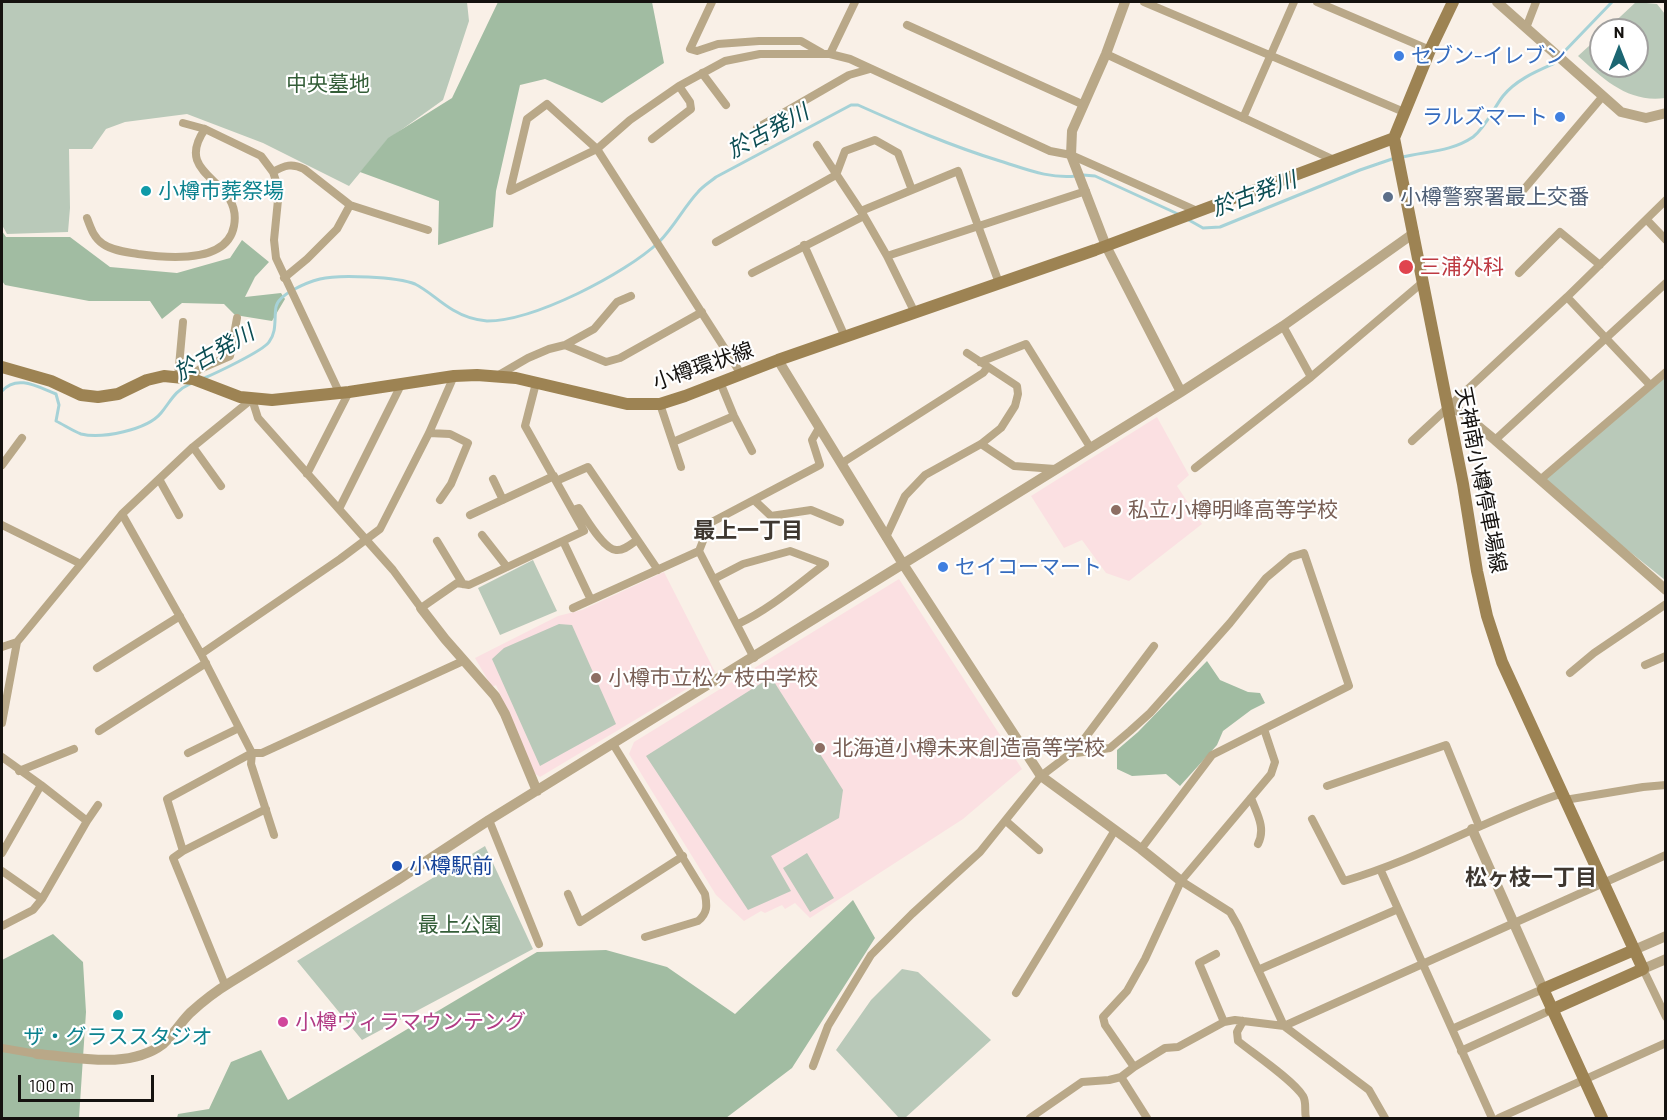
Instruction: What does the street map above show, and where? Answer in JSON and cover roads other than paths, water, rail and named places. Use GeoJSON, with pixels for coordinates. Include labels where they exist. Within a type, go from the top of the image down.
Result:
{"type":"FeatureCollection","features":[{"type":"Feature","properties":{"kind":"main road"},"geometry":{"type":"LineString","coordinates":[[1395,144],[1404,112],[1453,2]]}},
{"type":"Feature","properties":{"kind":"main road","name":"小樽環状線"},"geometry":{"type":"LineString","coordinates":[[2,367],[51,381],[81,395],[98,397],[118,394],[147,380],[164,376],[186,378],[240,397],[272,400],[401,385],[454,376],[497,376],[627,404],[660,404],[778,360],[1106,246],[1336,161],[1395,144]]}},
{"type":"Feature","properties":{"kind":"main road","name":"天神南小樽停車場線"},"geometry":{"type":"LineString","coordinates":[[1395,144],[1448,406],[1487,616],[1502,662],[1643,969]]}},
{"type":"Feature","properties":{"kind":"main road"},"geometry":{"type":"LineString","coordinates":[[1602,1119],[1551,1011],[1543,989],[1634,950]]}},
{"type":"Feature","properties":{"kind":"main road"},"geometry":{"type":"LineString","coordinates":[[1551,1011],[1643,969]]}},
{"type":"Feature","properties":{"kind":"street"},"geometry":{"type":"LineString","coordinates":[[712,2],[690,49],[697,51],[718,44],[749,42],[801,42],[827,54]]}},
{"type":"Feature","properties":{"kind":"street"},"geometry":{"type":"LineString","coordinates":[[827,54],[855,2]]}},
{"type":"Feature","properties":{"kind":"street"},"geometry":{"type":"LineString","coordinates":[[1125,2],[1106,54],[1072,131],[1073,160],[1106,246],[1181,392]]}},
{"type":"Feature","properties":{"kind":"street"},"geometry":{"type":"LineString","coordinates":[[1144,2],[1404,112]]}},
{"type":"Feature","properties":{"kind":"street"},"geometry":{"type":"LineString","coordinates":[[1243,118],[1294,2]]}},
{"type":"Feature","properties":{"kind":"street"},"geometry":{"type":"LineString","coordinates":[[1317,2],[1430,50]]}},
{"type":"Feature","properties":{"kind":"street"},"geometry":{"type":"LineString","coordinates":[[1497,2],[1621,112],[1646,118],[1665,113]]}},
{"type":"Feature","properties":{"kind":"street"},"geometry":{"type":"LineString","coordinates":[[1526,28],[1536,2]]}},
{"type":"Feature","properties":{"kind":"street"},"geometry":{"type":"LineString","coordinates":[[908,25],[1084,105]]}},
{"type":"Feature","properties":{"kind":"street"},"geometry":{"type":"LineString","coordinates":[[741,374],[597,149],[547,104],[527,119],[510,191],[597,149],[630,120],[679,86],[725,61],[760,54],[827,54],[850,59],[1050,151],[1193,213]]}},
{"type":"Feature","properties":{"kind":"street"},"geometry":{"type":"LineString","coordinates":[[1106,54],[1336,161]]}},
{"type":"Feature","properties":{"kind":"street"},"geometry":{"type":"LineString","coordinates":[[765,141],[757,128],[849,75],[870,69]]}},
{"type":"Feature","properties":{"kind":"street"},"geometry":{"type":"LineString","coordinates":[[702,73],[726,105]]}},
{"type":"Feature","properties":{"kind":"street"},"geometry":{"type":"LineString","coordinates":[[652,139],[691,109],[690,102],[679,86]]}},
{"type":"Feature","properties":{"kind":"street"},"geometry":{"type":"LineString","coordinates":[[1520,194],[1603,96]]}},
{"type":"Feature","properties":{"kind":"street"},"geometry":{"type":"LineString","coordinates":[[183,123],[205,129],[261,156],[273,172],[277,184],[278,200],[274,240],[276,258],[284,278],[344,392],[307,474]]}},
{"type":"Feature","properties":{"kind":"street"},"geometry":{"type":"LineString","coordinates":[[87,218],[96,239],[105,246],[119,251],[182,257],[198,256],[217,249],[226,241],[234,228],[235,214],[227,193],[208,177],[198,164],[195,152],[198,140],[205,129]]}},
{"type":"Feature","properties":{"kind":"street"},"geometry":{"type":"LineString","coordinates":[[716,242],[836,175],[845,151],[875,140],[898,153],[912,190]]}},
{"type":"Feature","properties":{"kind":"street"},"geometry":{"type":"LineString","coordinates":[[817,146],[862,213],[887,256],[915,313]]}},
{"type":"Feature","properties":{"kind":"street"},"geometry":{"type":"LineString","coordinates":[[273,172],[284,165],[296,165],[350,205],[428,230]]}},
{"type":"Feature","properties":{"kind":"street"},"geometry":{"type":"LineString","coordinates":[[752,273],[862,213],[958,171],[999,283]]}},
{"type":"Feature","properties":{"kind":"street"},"geometry":{"type":"LineString","coordinates":[[887,256],[1086,191]]}},
{"type":"Feature","properties":{"kind":"street"},"geometry":{"type":"LineString","coordinates":[[1412,441],[1567,297],[1665,200]]}},
{"type":"Feature","properties":{"kind":"street"},"geometry":{"type":"LineString","coordinates":[[284,278],[337,229],[350,205]]}},
{"type":"Feature","properties":{"kind":"street"},"geometry":{"type":"LineString","coordinates":[[1647,220],[1665,240]]}},
{"type":"Feature","properties":{"kind":"street"},"geometry":{"type":"LineString","coordinates":[[1519,273],[1560,232],[1600,265]]}},
{"type":"Feature","properties":{"kind":"street"},"geometry":{"type":"LineString","coordinates":[[2,1048],[37,1054],[109,1059],[142,1055],[165,1042],[189,1014],[225,985],[1181,392],[1282,326],[1414,233]]}},
{"type":"Feature","properties":{"kind":"street"},"geometry":{"type":"LineString","coordinates":[[804,245],[845,337]]}},
{"type":"Feature","properties":{"kind":"street"},"geometry":{"type":"LineString","coordinates":[[1195,468],[1311,377],[1423,282]]}},
{"type":"Feature","properties":{"kind":"street"},"geometry":{"type":"LineString","coordinates":[[1495,440],[1665,283]]}},
{"type":"Feature","properties":{"kind":"street"},"geometry":{"type":"LineString","coordinates":[[497,376],[528,358],[565,345],[594,329],[617,302],[631,296]]}},
{"type":"Feature","properties":{"kind":"street"},"geometry":{"type":"LineString","coordinates":[[1567,297],[1650,385]]}},
{"type":"Feature","properties":{"kind":"street"},"geometry":{"type":"LineString","coordinates":[[565,345],[606,362],[620,358],[702,312]]}},
{"type":"Feature","properties":{"kind":"street"},"geometry":{"type":"LineString","coordinates":[[183,322],[186,378],[230,356],[237,318]]}},
{"type":"Feature","properties":{"kind":"street"},"geometry":{"type":"LineString","coordinates":[[1282,326],[1311,377]]}},
{"type":"Feature","properties":{"kind":"street"},"geometry":{"type":"LineString","coordinates":[[984,364],[1026,344],[1090,447]]}},
{"type":"Feature","properties":{"kind":"street"},"geometry":{"type":"LineString","coordinates":[[886,537],[905,496],[925,475],[981,444],[1001,428],[1015,406],[1017,386],[967,353]]}},
{"type":"Feature","properties":{"kind":"street"},"geometry":{"type":"LineString","coordinates":[[778,360],[903,564],[1041,776],[1181,881],[1230,912],[1284,1026],[1369,1090],[1385,1119]]}},
{"type":"Feature","properties":{"kind":"street"},"geometry":{"type":"LineString","coordinates":[[842,463],[983,373],[984,364]]}},
{"type":"Feature","properties":{"kind":"street"},"geometry":{"type":"LineString","coordinates":[[1540,480],[1665,372]]}},
{"type":"Feature","properties":{"kind":"street"},"geometry":{"type":"LineString","coordinates":[[201,654],[380,529],[429,434],[454,376]]}},
{"type":"Feature","properties":{"kind":"street"},"geometry":{"type":"LineString","coordinates":[[720,382],[752,451]]}},
{"type":"Feature","properties":{"kind":"street"},"geometry":{"type":"LineString","coordinates":[[421,608],[457,584],[469,585],[584,531],[525,426],[536,383]]}},
{"type":"Feature","properties":{"kind":"street"},"geometry":{"type":"LineString","coordinates":[[339,509],[401,385]]}},
{"type":"Feature","properties":{"kind":"street"},"geometry":{"type":"LineString","coordinates":[[2,723],[17,642],[122,513],[193,447],[252,399],[258,418],[393,570],[463,661],[495,696],[537,791]]}},
{"type":"Feature","properties":{"kind":"street"},"geometry":{"type":"LineString","coordinates":[[660,404],[681,467]]}},
{"type":"Feature","properties":{"kind":"street"},"geometry":{"type":"LineString","coordinates":[[1448,406],[1461,412],[1495,440],[1665,590]]}},
{"type":"Feature","properties":{"kind":"street"},"geometry":{"type":"LineString","coordinates":[[673,442],[734,416]]}},
{"type":"Feature","properties":{"kind":"street"},"geometry":{"type":"LineString","coordinates":[[573,608],[699,551],[710,523],[820,465],[812,440],[819,428]]}},
{"type":"Feature","properties":{"kind":"street"},"geometry":{"type":"LineString","coordinates":[[429,434],[450,434],[468,443],[451,484],[440,500]]}},
{"type":"Feature","properties":{"kind":"street"},"geometry":{"type":"LineString","coordinates":[[2,465],[22,438]]}},
{"type":"Feature","properties":{"kind":"street"},"geometry":{"type":"LineString","coordinates":[[981,444],[1014,466],[1055,469]]}},
{"type":"Feature","properties":{"kind":"street"},"geometry":{"type":"LineString","coordinates":[[193,447],[221,486]]}},
{"type":"Feature","properties":{"kind":"street"},"geometry":{"type":"LineString","coordinates":[[470,515],[588,467],[658,570]]}},
{"type":"Feature","properties":{"kind":"street"},"geometry":{"type":"LineString","coordinates":[[159,479],[179,515]]}},
{"type":"Feature","properties":{"kind":"street"},"geometry":{"type":"LineString","coordinates":[[493,479],[503,500]]}},
{"type":"Feature","properties":{"kind":"street"},"geometry":{"type":"LineString","coordinates":[[754,500],[771,516],[811,510],[840,522]]}},
{"type":"Feature","properties":{"kind":"street"},"geometry":{"type":"LineString","coordinates":[[573,510],[579,508],[606,546],[616,550],[626,548],[637,540]]}},
{"type":"Feature","properties":{"kind":"street"},"geometry":{"type":"LineString","coordinates":[[122,513],[206,663],[252,753],[251,764],[274,835]]}},
{"type":"Feature","properties":{"kind":"street"},"geometry":{"type":"LineString","coordinates":[[2,525],[81,564]]}},
{"type":"Feature","properties":{"kind":"street"},"geometry":{"type":"LineString","coordinates":[[482,535],[507,567]]}},
{"type":"Feature","properties":{"kind":"street"},"geometry":{"type":"LineString","coordinates":[[436,541],[463,584]]}},
{"type":"Feature","properties":{"kind":"street"},"geometry":{"type":"LineString","coordinates":[[563,541],[591,600]]}},
{"type":"Feature","properties":{"kind":"street"},"geometry":{"type":"LineString","coordinates":[[714,579],[743,564],[790,550],[825,564],[762,612],[738,624]]}},
{"type":"Feature","properties":{"kind":"street"},"geometry":{"type":"LineString","coordinates":[[699,551],[754,657]]}},
{"type":"Feature","properties":{"kind":"street"},"geometry":{"type":"LineString","coordinates":[[813,1066],[828,1026],[871,955],[980,852],[1041,776],[1070,754],[1110,748],[1131,731],[1216,639],[1266,578],[1291,557],[1304,553],[1349,686],[1212,755],[1141,849]]}},
{"type":"Feature","properties":{"kind":"street"},"geometry":{"type":"LineString","coordinates":[[1570,673],[1594,653],[1665,604]]}},
{"type":"Feature","properties":{"kind":"street"},"geometry":{"type":"LineString","coordinates":[[97,668],[180,616]]}},
{"type":"Feature","properties":{"kind":"street"},"geometry":{"type":"LineString","coordinates":[[2,647],[17,642]]}},
{"type":"Feature","properties":{"kind":"street"},"geometry":{"type":"LineString","coordinates":[[1073,754],[1155,646]]}},
{"type":"Feature","properties":{"kind":"street"},"geometry":{"type":"LineString","coordinates":[[1645,665],[1665,656]]}},
{"type":"Feature","properties":{"kind":"street"},"geometry":{"type":"LineString","coordinates":[[183,851],[167,799],[252,753],[262,753],[463,661]]}},
{"type":"Feature","properties":{"kind":"street"},"geometry":{"type":"LineString","coordinates":[[99,731],[206,663]]}},
{"type":"Feature","properties":{"kind":"street"},"geometry":{"type":"LineString","coordinates":[[188,753],[239,728]]}},
{"type":"Feature","properties":{"kind":"street"},"geometry":{"type":"LineString","coordinates":[[1134,1067],[1105,1025],[1103,1017],[1126,991],[1181,881],[1271,774],[1275,762],[1264,729]]}},
{"type":"Feature","properties":{"kind":"street"},"geometry":{"type":"LineString","coordinates":[[614,744],[705,894],[707,906],[705,916],[691,923],[645,937]]}},
{"type":"Feature","properties":{"kind":"street"},"geometry":{"type":"LineString","coordinates":[[1327,786],[1446,745],[1513,922],[1543,989],[1452,1029]]}},
{"type":"Feature","properties":{"kind":"street"},"geometry":{"type":"LineString","coordinates":[[19,771],[74,749]]}},
{"type":"Feature","properties":{"kind":"street"},"geometry":{"type":"LineString","coordinates":[[2,758],[87,821]]}},
{"type":"Feature","properties":{"kind":"street"},"geometry":{"type":"LineString","coordinates":[[2,853],[41,785]]}},
{"type":"Feature","properties":{"kind":"street"},"geometry":{"type":"LineString","coordinates":[[1312,819],[1344,881],[1381,871],[1522,807],[1564,797],[1665,785]]}},
{"type":"Feature","properties":{"kind":"street"},"geometry":{"type":"LineString","coordinates":[[1251,798],[1263,829],[1258,844]]}},
{"type":"Feature","properties":{"kind":"street"},"geometry":{"type":"LineString","coordinates":[[2,926],[33,910],[42,899],[98,805]]}},
{"type":"Feature","properties":{"kind":"street"},"geometry":{"type":"LineString","coordinates":[[225,985],[173,858],[266,809]]}},
{"type":"Feature","properties":{"kind":"street"},"geometry":{"type":"LineString","coordinates":[[489,820],[539,944]]}},
{"type":"Feature","properties":{"kind":"street"},"geometry":{"type":"LineString","coordinates":[[1006,821],[1039,850]]}},
{"type":"Feature","properties":{"kind":"street"},"geometry":{"type":"LineString","coordinates":[[1016,993],[1115,830]]}},
{"type":"Feature","properties":{"kind":"street"},"geometry":{"type":"LineString","coordinates":[[1030,1119],[1082,1082],[1121,1077],[1165,1048],[1178,1047],[1224,1022],[1235,1020],[1284,1026],[1665,855]]}},
{"type":"Feature","properties":{"kind":"street"},"geometry":{"type":"LineString","coordinates":[[568,894],[580,922],[683,856]]}},
{"type":"Feature","properties":{"kind":"street"},"geometry":{"type":"LineString","coordinates":[[2,871],[42,899]]}},
{"type":"Feature","properties":{"kind":"street"},"geometry":{"type":"LineString","coordinates":[[1381,871],[1492,1119]]}},
{"type":"Feature","properties":{"kind":"street"},"geometry":{"type":"LineString","coordinates":[[1258,970],[1398,909]]}},
{"type":"Feature","properties":{"kind":"street"},"geometry":{"type":"LineString","coordinates":[[1634,950],[1665,936]]}},
{"type":"Feature","properties":{"kind":"street"},"geometry":{"type":"LineString","coordinates":[[1216,954],[1199,963],[1224,1022]]}},
{"type":"Feature","properties":{"kind":"street"},"geometry":{"type":"LineString","coordinates":[[1665,959],[1643,969],[1665,1017]]}},
{"type":"Feature","properties":{"kind":"street"},"geometry":{"type":"LineString","coordinates":[[1461,1051],[1551,1011]]}},
{"type":"Feature","properties":{"kind":"street"},"geometry":{"type":"LineString","coordinates":[[1243,1021],[1237,1032],[1238,1041],[1303,1095],[1306,1119]]}},
{"type":"Feature","properties":{"kind":"street"},"geometry":{"type":"LineString","coordinates":[[1499,1119],[1665,1043]]}},
{"type":"Feature","properties":{"kind":"street"},"geometry":{"type":"LineString","coordinates":[[1121,1077],[1147,1119]]}},
{"type":"Feature","properties":{"kind":"waterway","name":"於古発川"},"geometry":{"type":"LineString","coordinates":[[1561,55],[1612,2]]}},
{"type":"Feature","properties":{"kind":"waterway","name":"於古発川"},"geometry":{"type":"LineString","coordinates":[[1402,157],[1456,146],[1473,137],[1482,128],[1508,90],[1557,60]]}},
{"type":"Feature","properties":{"kind":"waterway","name":"於古発川"},"geometry":{"type":"LineString","coordinates":[[202,379],[265,346],[273,334],[278,302],[294,289],[320,279],[329,277],[382,278],[415,284],[457,312],[474,319],[487,321],[529,313],[578,294],[644,255],[659,242],[700,190],[716,177],[851,105],[858,105],[946,142],[1019,167],[1047,175],[1076,176]]}},
{"type":"Feature","properties":{"kind":"waterway","name":"於古発川"},"geometry":{"type":"LineString","coordinates":[[1187,219],[1203,228],[1220,227],[1395,158]]}},
{"type":"Feature","properties":{"kind":"waterway","name":"於古発川"},"geometry":{"type":"LineString","coordinates":[[1083,175],[1095,176],[1178,214]]}},
{"type":"Feature","properties":{"kind":"waterway","name":"於古発川"},"geometry":{"type":"LineString","coordinates":[[2,391],[14,383],[21,383],[35,385],[56,394],[59,405],[56,421],[81,434],[100,435],[124,432],[146,424],[161,413],[176,393],[190,384]]}},
{"type":"Feature","properties":{"kind":"place","name":"セブン-イレブン"},"geometry":{"type":"Point","coordinates":[1399,56]}},
{"type":"Feature","properties":{"kind":"place","name":"ラルズマート"},"geometry":{"type":"Point","coordinates":[1560,117]}},
{"type":"Feature","properties":{"kind":"place","name":"小樽市葬祭場"},"geometry":{"type":"Point","coordinates":[146,191]}},
{"type":"Feature","properties":{"kind":"place","name":"小樽警察署最上交番"},"geometry":{"type":"Point","coordinates":[1388,197]}},
{"type":"Feature","properties":{"kind":"place","name":"三浦外科"},"geometry":{"type":"Point","coordinates":[1406,267]}},
{"type":"Feature","properties":{"kind":"place","name":"私立小樽明峰高等学校"},"geometry":{"type":"Point","coordinates":[1116,510]}},
{"type":"Feature","properties":{"kind":"place","name":"セイコーマート"},"geometry":{"type":"Point","coordinates":[943,567]}},
{"type":"Feature","properties":{"kind":"place","name":"小樽市立松ヶ枝中学校"},"geometry":{"type":"Point","coordinates":[596,678]}},
{"type":"Feature","properties":{"kind":"place","name":"北海道小樽未来創造高等学校"},"geometry":{"type":"Point","coordinates":[820,748]}},
{"type":"Feature","properties":{"kind":"place","name":"小樽駅前"},"geometry":{"type":"Point","coordinates":[397,866]}},
{"type":"Feature","properties":{"kind":"place","name":"ザ・グラススタジオ"},"geometry":{"type":"Point","coordinates":[118,1015]}},
{"type":"Feature","properties":{"kind":"place","name":"小樽ヴィラマウンテング"},"geometry":{"type":"Point","coordinates":[283,1022]}},
{"type":"Feature","properties":{"kind":"district","name":"最上一丁目"},"geometry":{"type":"Point","coordinates":[748,531]}},
{"type":"Feature","properties":{"kind":"district","name":"松ヶ枝一丁目"},"geometry":{"type":"Point","coordinates":[1531,878]}},
{"type":"Feature","properties":{"kind":"park label","name":"中央墓地"},"geometry":{"type":"Point","coordinates":[328,84]}},
{"type":"Feature","properties":{"kind":"park label","name":"最上公園"},"geometry":{"type":"Point","coordinates":[460,925]}}]}
